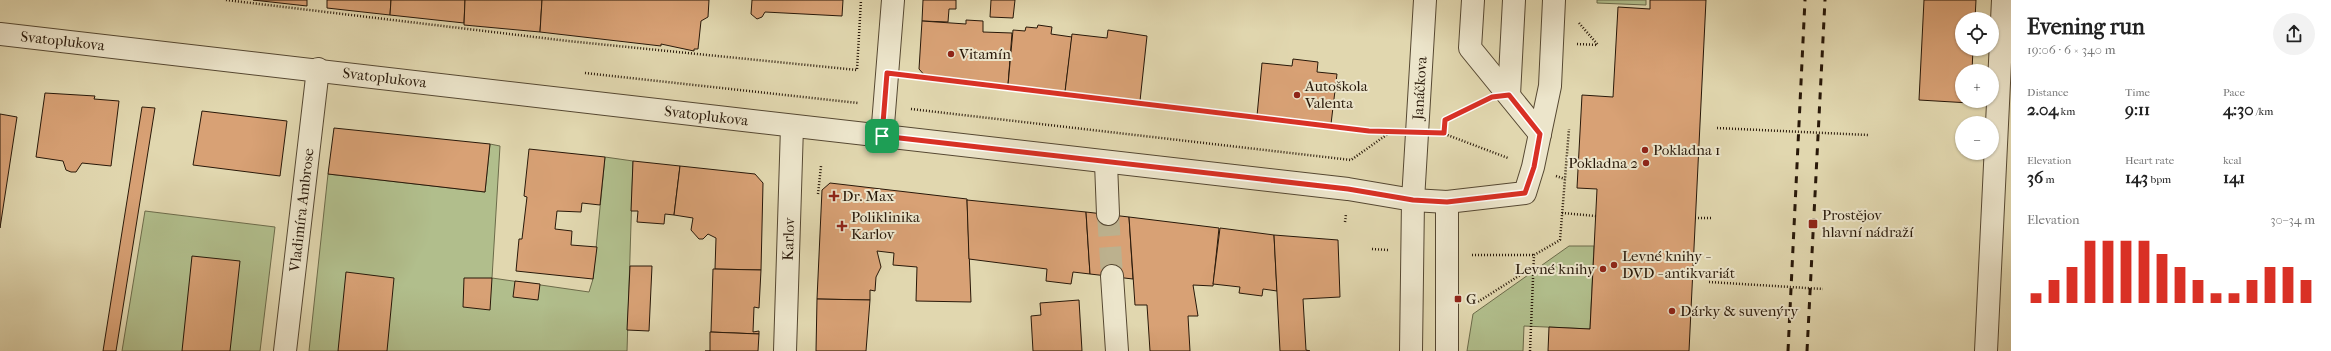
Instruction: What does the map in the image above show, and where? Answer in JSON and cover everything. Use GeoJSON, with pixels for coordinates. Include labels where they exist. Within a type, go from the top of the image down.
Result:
{"type":"FeatureCollection","features":[{"type":"Feature","properties":{"kind":"street"},"geometry":{"type":"LineString","coordinates":[[882,136],[893,0]]}},
{"type":"Feature","properties":{"kind":"street","name":"Janáčkova"},"geometry":{"type":"LineString","coordinates":[[1411,351],[1413,200],[1425,0]]}},
{"type":"Feature","properties":{"kind":"street"},"geometry":{"type":"LineString","coordinates":[[1473,0],[1470,48],[1540,134]]}},
{"type":"Feature","properties":{"kind":"street"},"geometry":{"type":"LineString","coordinates":[[1509,95],[1514,0]]}},
{"type":"Feature","properties":{"kind":"street"},"geometry":{"type":"LineString","coordinates":[[1413,200],[1447,202],[1525,193],[1534,167],[1550,86],[1554,0]]}},
{"type":"Feature","properties":{"kind":"street"},"geometry":{"type":"LineString","coordinates":[[1986,351],[2003,0]]}},
{"type":"Feature","properties":{"kind":"street","name":"Svatoplukova"},"geometry":{"type":"LineString","coordinates":[[0,34],[318,69],[792,127],[1348,189],[1413,200]]}},
{"type":"Feature","properties":{"kind":"street","name":"Vladimíra Ambrose"},"geometry":{"type":"LineString","coordinates":[[285,351],[318,69]]}},
{"type":"Feature","properties":{"kind":"street","name":"Karlov"},"geometry":{"type":"LineString","coordinates":[[785,351],[792,127]]}},
{"type":"Feature","properties":{"kind":"street"},"geometry":{"type":"LineString","coordinates":[[1106,163],[1108,214]]}},
{"type":"Feature","properties":{"kind":"street"},"geometry":{"type":"LineString","coordinates":[[1447,202],[1447,351]]}},
{"type":"Feature","properties":{"kind":"street"},"geometry":{"type":"LineString","coordinates":[[1112,276],[1117,351]]}},
{"type":"Feature","properties":{"kind":"path"},"geometry":{"type":"LineString","coordinates":[[226,0],[568,41],[887,73],[1369,131],[1444,133],[1565,179]]}},
{"type":"Feature","properties":{"kind":"path"},"geometry":{"type":"LineString","coordinates":[[857,70],[861,0]]}},
{"type":"Feature","properties":{"kind":"path"},"geometry":{"type":"LineString","coordinates":[[1574,44],[1598,44],[1575,18]]}},
{"type":"Feature","properties":{"kind":"path"},"geometry":{"type":"LineString","coordinates":[[578,72],[1351,160],[1392,131],[1393,123]]}},
{"type":"Feature","properties":{"kind":"path"},"geometry":{"type":"LineString","coordinates":[[1444,133],[1445,120],[1492,97],[1509,95]]}},
{"type":"Feature","properties":{"kind":"path"},"geometry":{"type":"LineString","coordinates":[[1469,255],[1534,255],[1560,240],[1570,125]]}},
{"type":"Feature","properties":{"kind":"path"},"geometry":{"type":"LineString","coordinates":[[1717,128],[1868,135]]}},
{"type":"Feature","properties":{"kind":"path"},"geometry":{"type":"LineString","coordinates":[[1562,213],[1596,216]]}},
{"type":"Feature","properties":{"kind":"path"},"geometry":{"type":"LineString","coordinates":[[1695,218],[1712,218]]}},
{"type":"Feature","properties":{"kind":"path"},"geometry":{"type":"LineString","coordinates":[[1530,351],[1534,255]]}},
{"type":"Feature","properties":{"kind":"path"},"geometry":{"type":"LineString","coordinates":[[1472,306],[1534,267]]}},
{"type":"Feature","properties":{"kind":"path"},"geometry":{"type":"LineString","coordinates":[[1709,282],[1823,289]]}},
{"type":"Feature","properties":{"kind":"green space"},"geometry":{"type":"Polygon","coordinates":[[[1597,0],[1646,0],[1646,5],[1597,3],[1597,0]]]}},
{"type":"Feature","properties":{"kind":"green space"},"geometry":{"type":"Polygon","coordinates":[[[490,144],[500,146],[492,278],[589,292],[593,279],[605,157],[633,161],[627,351],[309,351],[328,174],[485,192],[490,144]]]}},
{"type":"Feature","properties":{"kind":"green space"},"geometry":{"type":"Polygon","coordinates":[[[145,211],[275,227],[260,351],[122,351],[145,211]]]}},
{"type":"Feature","properties":{"kind":"green space"},"geometry":{"type":"Polygon","coordinates":[[[1569,246],[1594,246],[1590,329],[1524,326],[1523,351],[1467,351],[1473,314],[1569,246]]]}},
{"type":"Feature","properties":{"kind":"building"},"geometry":{"type":"Polygon","coordinates":[[[253,0],[307,0],[307,6],[253,0]]]}},
{"type":"Feature","properties":{"kind":"building"},"geometry":{"type":"Polygon","coordinates":[[[327,0],[391,0],[390,15],[327,8],[327,0]]]}},
{"type":"Feature","properties":{"kind":"building"},"geometry":{"type":"Polygon","coordinates":[[[391,0],[465,0],[464,23],[390,15],[391,0]]]}},
{"type":"Feature","properties":{"kind":"building"},"geometry":{"type":"Polygon","coordinates":[[[465,0],[542,0],[540,32],[464,25],[465,0]]]}},
{"type":"Feature","properties":{"kind":"building"},"geometry":{"type":"Polygon","coordinates":[[[542,0],[709,0],[708,17],[701,21],[698,49],[694,49],[694,51],[661,44],[661,46],[540,32],[542,0]]]}},
{"type":"Feature","properties":{"kind":"building"},"geometry":{"type":"Polygon","coordinates":[[[752,0],[843,0],[842,16],[765,12],[762,17],[757,19],[751,14],[752,0]]]}},
{"type":"Feature","properties":{"kind":"building"},"geometry":{"type":"Polygon","coordinates":[[[923,0],[956,0],[956,9],[949,9],[948,22],[922,21],[923,0]]]}},
{"type":"Feature","properties":{"kind":"building"},"geometry":{"type":"Polygon","coordinates":[[[991,0],[1015,0],[1013,18],[990,17],[991,0]]]}},
{"type":"Feature","properties":{"kind":"building"},"geometry":{"type":"Polygon","coordinates":[[[1650,0],[1706,0],[1689,351],[1548,351],[1549,327],[1590,329],[1597,189],[1577,188],[1582,95],[1613,97],[1618,7],[1650,9],[1650,0]]]}},
{"type":"Feature","properties":{"kind":"building"},"geometry":{"type":"Polygon","coordinates":[[[1924,0],[1976,0],[1975,12],[1955,12],[1955,56],[1973,56],[1972,64],[1955,64],[1955,102],[1919,100],[1924,0]]]}},
{"type":"Feature","properties":{"kind":"building"},"geometry":{"type":"Polygon","coordinates":[[[966,20],[983,21],[983,32],[1012,33],[1008,85],[926,77],[919,69],[922,21],[966,24],[966,20]]]}},
{"type":"Feature","properties":{"kind":"building"},"geometry":{"type":"Polygon","coordinates":[[[1038,25],[1052,27],[1051,34],[1072,37],[1065,92],[1008,85],[1013,30],[1025,31],[1026,27],[1037,28],[1038,25]]]}},
{"type":"Feature","properties":{"kind":"building"},"geometry":{"type":"Polygon","coordinates":[[[1108,30],[1147,36],[1140,101],[1065,92],[1072,34],[1107,38],[1108,30]]]}},
{"type":"Feature","properties":{"kind":"building","name":"Autoškola Valenta"},"geometry":{"type":"Polygon","coordinates":[[[1293,59],[1318,62],[1317,72],[1337,74],[1331,124],[1257,116],[1262,63],[1292,66],[1293,59]]]}},
{"type":"Feature","properties":{"kind":"building"},"geometry":{"type":"Polygon","coordinates":[[[45,93],[95,96],[94,99],[119,101],[111,166],[82,163],[76,172],[71,172],[66,170],[63,161],[36,157],[45,93]]]}},
{"type":"Feature","properties":{"kind":"building"},"geometry":{"type":"Polygon","coordinates":[[[142,107],[155,108],[116,351],[103,351],[142,107]]]}},
{"type":"Feature","properties":{"kind":"building"},"geometry":{"type":"Polygon","coordinates":[[[202,111],[287,121],[280,176],[193,165],[202,111]]]}},
{"type":"Feature","properties":{"kind":"building"},"geometry":{"type":"Polygon","coordinates":[[[0,114],[17,117],[0,228],[0,114]]]}},
{"type":"Feature","properties":{"kind":"building"},"geometry":{"type":"Polygon","coordinates":[[[334,128],[490,144],[485,192],[328,174],[334,128]]]}},
{"type":"Feature","properties":{"kind":"building"},"geometry":{"type":"Polygon","coordinates":[[[529,149],[605,157],[600,205],[582,203],[581,212],[557,211],[555,229],[572,231],[571,245],[597,247],[593,279],[516,271],[519,239],[522,239],[527,197],[524,196],[529,149]]]}},
{"type":"Feature","properties":{"kind":"building"},"geometry":{"type":"Polygon","coordinates":[[[633,161],[680,166],[674,215],[665,214],[664,224],[637,222],[638,211],[631,211],[633,161]]]}},
{"type":"Feature","properties":{"kind":"building"},"geometry":{"type":"Polygon","coordinates":[[[680,166],[755,174],[763,183],[761,270],[715,269],[716,238],[708,234],[703,239],[699,239],[691,230],[693,218],[674,215],[680,166]]]}},
{"type":"Feature","properties":{"kind":"building"},"geometry":{"type":"Polygon","coordinates":[[[830,183],[967,199],[971,302],[916,301],[917,267],[893,265],[894,253],[877,251],[881,267],[876,277],[875,291],[870,290],[870,300],[817,299],[822,190],[830,183]]]}},
{"type":"Feature","properties":{"kind":"building"},"geometry":{"type":"Polygon","coordinates":[[[967,200],[1086,212],[1090,274],[1073,272],[1071,284],[1046,281],[1047,269],[969,259],[967,200]]]}},
{"type":"Feature","properties":{"kind":"building"},"geometry":{"type":"Polygon","coordinates":[[[1086,212],[1129,217],[1133,279],[1090,274],[1086,212]]]}},
{"type":"Feature","properties":{"kind":"building"},"geometry":{"type":"Polygon","coordinates":[[[1129,217],[1219,228],[1213,286],[1193,285],[1198,316],[1188,316],[1190,351],[1150,351],[1147,305],[1135,305],[1129,217]]]}},
{"type":"Feature","properties":{"kind":"building"},"geometry":{"type":"Polygon","coordinates":[[[1220,228],[1274,235],[1277,291],[1263,289],[1262,296],[1239,293],[1240,287],[1213,284],[1220,228]]]}},
{"type":"Feature","properties":{"kind":"building"},"geometry":{"type":"Polygon","coordinates":[[[1274,235],[1338,240],[1340,297],[1303,299],[1306,350],[1310,351],[1280,351],[1274,235]]]}},
{"type":"Feature","properties":{"kind":"building"},"geometry":{"type":"Polygon","coordinates":[[[192,256],[240,261],[230,351],[182,351],[192,256]]]}},
{"type":"Feature","properties":{"kind":"building"},"geometry":{"type":"Polygon","coordinates":[[[630,266],[652,266],[649,331],[627,330],[630,266]]]}},
{"type":"Feature","properties":{"kind":"building"},"geometry":{"type":"Polygon","coordinates":[[[713,269],[761,270],[759,308],[754,307],[753,332],[759,331],[759,334],[711,332],[713,269]]]}},
{"type":"Feature","properties":{"kind":"building"},"geometry":{"type":"Polygon","coordinates":[[[346,272],[394,278],[387,351],[338,351],[346,272]]]}},
{"type":"Feature","properties":{"kind":"building"},"geometry":{"type":"Polygon","coordinates":[[[464,278],[492,278],[490,310],[463,307],[464,278]]]}},
{"type":"Feature","properties":{"kind":"building"},"geometry":{"type":"Polygon","coordinates":[[[515,281],[540,284],[538,300],[513,297],[515,281]]]}},
{"type":"Feature","properties":{"kind":"building"},"geometry":{"type":"Polygon","coordinates":[[[817,299],[870,300],[866,351],[816,351],[817,299]]]}},
{"type":"Feature","properties":{"kind":"building"},"geometry":{"type":"Polygon","coordinates":[[[1079,300],[1082,351],[1033,351],[1031,316],[1041,315],[1040,303],[1079,300]]]}},
{"type":"Feature","properties":{"kind":"building"},"geometry":{"type":"Polygon","coordinates":[[[710,332],[759,334],[758,351],[710,351],[710,332]]]}},
{"type":"Feature","properties":{"kind":"tunnel"},"geometry":{"type":"LineString","coordinates":[[1108,214],[1112,276]]}},
{"type":"Feature","properties":{"kind":"railway"},"geometry":{"type":"LineString","coordinates":[[1788,351],[1805,0]]}},
{"type":"Feature","properties":{"kind":"railway"},"geometry":{"type":"LineString","coordinates":[[1807,351],[1825,0]]}},
{"type":"Feature","properties":{"kind":"place","name":"Vitamín"},"geometry":{"type":"Point","coordinates":[951,54]}},
{"type":"Feature","properties":{"kind":"place","name":"Autoškola Valenta"},"geometry":{"type":"Point","coordinates":[1297,95]}},
{"type":"Feature","properties":{"kind":"place","name":"Pokladna 1"},"geometry":{"type":"Point","coordinates":[1645,150]}},
{"type":"Feature","properties":{"kind":"place","name":"Pokladna 2"},"geometry":{"type":"Point","coordinates":[1646,163]}},
{"type":"Feature","properties":{"kind":"place","name":"Dr. Max"},"geometry":{"type":"Point","coordinates":[834,196]}},
{"type":"Feature","properties":{"kind":"place","name":"Prostějov hlavní nádraží"},"geometry":{"type":"Point","coordinates":[1813,224]}},
{"type":"Feature","properties":{"kind":"place","name":"Poliklinika Karlov"},"geometry":{"type":"Point","coordinates":[842,226]}},
{"type":"Feature","properties":{"kind":"place","name":"Levné knihy - DVD - antikvariát"},"geometry":{"type":"Point","coordinates":[1614,265]}},
{"type":"Feature","properties":{"kind":"place","name":"Levné knihy"},"geometry":{"type":"Point","coordinates":[1603,269]}},
{"type":"Feature","properties":{"kind":"place","name":"G"},"geometry":{"type":"Point","coordinates":[1458,299]}},
{"type":"Feature","properties":{"kind":"place","name":"Dárky & suvenýry"},"geometry":{"type":"Point","coordinates":[1672,311]}},
{"type":"Feature","properties":{"kind":"route"},"geometry":{"type":"LineString","coordinates":[[887,73],[926,79],[1369,131],[1444,133],[1445,120],[1492,97],[1509,95],[1540,134],[1534,167],[1525,193],[1447,202],[1413,200],[1348,189],[1106,163],[882,136],[887,73]]}}]}
